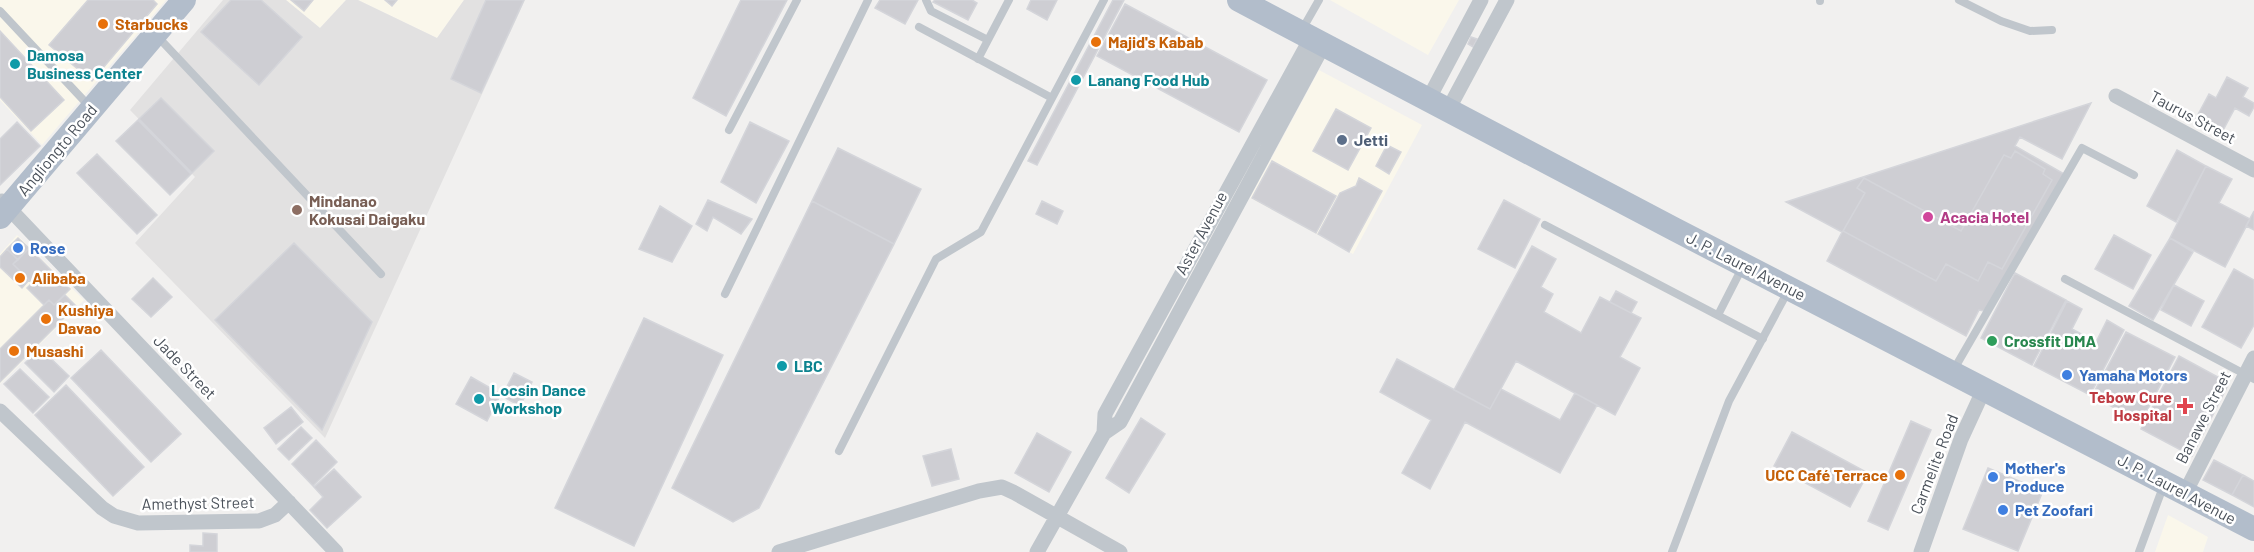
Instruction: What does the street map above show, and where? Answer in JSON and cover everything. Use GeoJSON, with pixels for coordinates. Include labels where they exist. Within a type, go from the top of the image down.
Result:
{"type":"FeatureCollection","features":[{"type":"Feature","properties":{"kind":"main road","name":"J. P. Laurel Avenue"},"geometry":{"type":"LineString","coordinates":[[1239,0],[1266,10],[1312,38],[1438,105],[2254,530]]}},
{"type":"Feature","properties":{"kind":"main road","name":"Angliongto Road"},"geometry":{"type":"LineString","coordinates":[[3,208],[91,109],[178,4]]}},
{"type":"Feature","properties":{"kind":"street"},"geometry":{"type":"LineString","coordinates":[[1438,105],[1481,0]]}},
{"type":"Feature","properties":{"kind":"street"},"geometry":{"type":"LineString","coordinates":[[1438,105],[1507,0]]}},
{"type":"Feature","properties":{"kind":"street","name":"Aster Avenue"},"geometry":{"type":"LineString","coordinates":[[1037,552],[1104,433],[1120,422],[1136,394],[1197,279],[1232,199],[1312,38]]}},
{"type":"Feature","properties":{"kind":"street","name":"Taurus Street"},"geometry":{"type":"LineString","coordinates":[[2116,96],[2254,170]]}},
{"type":"Feature","properties":{"kind":"street","name":"Aster Avenue"},"geometry":{"type":"LineString","coordinates":[[1104,433],[1105,414],[1184,271],[1232,199]]}},
{"type":"Feature","properties":{"kind":"street","name":"Jade Street"},"geometry":{"type":"LineString","coordinates":[[3,208],[336,552]]}},
{"type":"Feature","properties":{"kind":"street"},"geometry":{"type":"LineString","coordinates":[[1184,271],[1197,279]]}},
{"type":"Feature","properties":{"kind":"street"},"geometry":{"type":"LineString","coordinates":[[1141,350],[1155,358]]}},
{"type":"Feature","properties":{"kind":"street","name":"Banawe Street"},"geometry":{"type":"LineString","coordinates":[[2175,488],[2250,377],[2254,358]]}},
{"type":"Feature","properties":{"kind":"street"},"geometry":{"type":"LineString","coordinates":[[1121,386],[1136,394]]}},
{"type":"Feature","properties":{"kind":"street","name":"Carmelite Road"},"geometry":{"type":"LineString","coordinates":[[1921,552],[1961,439],[1984,389]]}},
{"type":"Feature","properties":{"kind":"street","name":"Amethyst Street"},"geometry":{"type":"LineString","coordinates":[[0,411],[90,497],[114,516],[126,521],[138,523],[259,521],[275,514],[289,502]]}},
{"type":"Feature","properties":{"kind":"street"},"geometry":{"type":"LineString","coordinates":[[779,552],[992,488],[1002,488],[1016,493],[1120,552]]}},
{"type":"Feature","properties":{"kind":"lane"},"geometry":{"type":"LineString","coordinates":[[729,130],[798,0]]}},
{"type":"Feature","properties":{"kind":"lane"},"geometry":{"type":"LineString","coordinates":[[725,294],[868,0]]}},
{"type":"Feature","properties":{"kind":"lane"},"geometry":{"type":"LineString","coordinates":[[926,0],[931,11],[988,40]]}},
{"type":"Feature","properties":{"kind":"lane"},"geometry":{"type":"LineString","coordinates":[[978,59],[1009,0]]}},
{"type":"Feature","properties":{"kind":"lane"},"geometry":{"type":"LineString","coordinates":[[839,451],[936,259],[981,232],[1104,0]]}},
{"type":"Feature","properties":{"kind":"lane"},"geometry":{"type":"LineString","coordinates":[[1312,38],[1319,0]]}},
{"type":"Feature","properties":{"kind":"lane"},"geometry":{"type":"LineString","coordinates":[[1959,0],[2001,21],[2030,31],[2052,30]]}},
{"type":"Feature","properties":{"kind":"lane"},"geometry":{"type":"LineString","coordinates":[[0,11],[91,109]]}},
{"type":"Feature","properties":{"kind":"lane"},"geometry":{"type":"LineString","coordinates":[[919,27],[1052,98]]}},
{"type":"Feature","properties":{"kind":"lane"},"geometry":{"type":"LineString","coordinates":[[155,34],[381,274]]}},
{"type":"Feature","properties":{"kind":"lane"},"geometry":{"type":"LineString","coordinates":[[1952,373],[2082,148],[2134,175]]}},
{"type":"Feature","properties":{"kind":"lane"},"geometry":{"type":"LineString","coordinates":[[1545,225],[1763,339]]}},
{"type":"Feature","properties":{"kind":"lane"},"geometry":{"type":"LineString","coordinates":[[1718,315],[1743,264]]}},
{"type":"Feature","properties":{"kind":"lane"},"geometry":{"type":"LineString","coordinates":[[2065,279],[2250,377]]}},
{"type":"Feature","properties":{"kind":"lane"},"geometry":{"type":"LineString","coordinates":[[1672,552],[1729,401],[1790,288]]}},
{"type":"Feature","properties":{"kind":"lane"},"geometry":{"type":"LineString","coordinates":[[2139,552],[2175,488]]}},
{"type":"Feature","properties":{"kind":"shaded area"},"geometry":{"type":"Polygon","coordinates":[[[0,0],[166,0],[42,145],[0,100],[0,0]]]}},
{"type":"Feature","properties":{"kind":"shaded area","name":"Mindanao Kokusai Daigaku"},"geometry":{"type":"Polygon","coordinates":[[[223,0],[286,0],[320,28],[346,0],[358,0],[437,38],[464,0],[525,0],[325,438],[135,243],[195,177],[130,110],[223,0]]]}},
{"type":"Feature","properties":{"kind":"shaded area"},"geometry":{"type":"Polygon","coordinates":[[[286,0],[346,0],[320,28],[286,0]]]}},
{"type":"Feature","properties":{"kind":"shaded area"},"geometry":{"type":"Polygon","coordinates":[[[358,0],[464,0],[437,38],[358,0]]]}},
{"type":"Feature","properties":{"kind":"shaded area"},"geometry":{"type":"Polygon","coordinates":[[[1330,0],[1459,0],[1428,55],[1330,0]]]}},
{"type":"Feature","properties":{"kind":"shaded area"},"geometry":{"type":"Polygon","coordinates":[[[1319,70],[1422,125],[1353,254],[1250,198],[1319,70]]]}},
{"type":"Feature","properties":{"kind":"shaded area"},"geometry":{"type":"Polygon","coordinates":[[[17,235],[84,300],[0,384],[0,254],[17,235]]]}},
{"type":"Feature","properties":{"kind":"shaded area"},"geometry":{"type":"Polygon","coordinates":[[[2168,515],[2208,537],[2203,552],[2155,552],[2168,515]]]}},
{"type":"Feature","properties":{"kind":"building","name":"Starbucks"},"geometry":{"type":"Polygon","coordinates":[[[88,0],[153,0],[157,4],[92,81],[49,45],[88,0]]]}},
{"type":"Feature","properties":{"kind":"building"},"geometry":{"type":"Polygon","coordinates":[[[231,0],[261,0],[302,37],[259,85],[201,32],[231,0]]]}},
{"type":"Feature","properties":{"kind":"building"},"geometry":{"type":"Polygon","coordinates":[[[291,0],[313,0],[304,11],[291,0]]]}},
{"type":"Feature","properties":{"kind":"building"},"geometry":{"type":"Polygon","coordinates":[[[385,0],[397,0],[392,6],[385,0]]]}},
{"type":"Feature","properties":{"kind":"building"},"geometry":{"type":"Polygon","coordinates":[[[486,0],[524,0],[481,93],[451,79],[486,0]]]}},
{"type":"Feature","properties":{"kind":"building"},"geometry":{"type":"Polygon","coordinates":[[[741,0],[787,0],[726,116],[693,98],[741,0]]]}},
{"type":"Feature","properties":{"kind":"building"},"geometry":{"type":"Polygon","coordinates":[[[880,0],[918,0],[905,24],[875,8],[880,0]]]}},
{"type":"Feature","properties":{"kind":"building"},"geometry":{"type":"Polygon","coordinates":[[[935,0],[972,0],[977,3],[968,20],[933,2],[935,0]]]}},
{"type":"Feature","properties":{"kind":"building"},"geometry":{"type":"Polygon","coordinates":[[[1031,0],[1057,0],[1047,20],[1027,9],[1031,0]]]}},
{"type":"Feature","properties":{"kind":"building","name":"Lanang Food Hub"},"geometry":{"type":"Polygon","coordinates":[[[1113,0],[1124,0],[1037,165],[1028,161],[1113,0]]]}},
{"type":"Feature","properties":{"kind":"building"},"geometry":{"type":"Polygon","coordinates":[[[1125,4],[1267,80],[1239,132],[1097,56],[1125,4]]]}},
{"type":"Feature","properties":{"kind":"building","name":"Damosa Business Center"},"geometry":{"type":"Polygon","coordinates":[[[0,31],[64,100],[31,131],[0,97],[0,31]]]}},
{"type":"Feature","properties":{"kind":"building"},"geometry":{"type":"Polygon","coordinates":[[[1471,37],[1477,39],[1473,47],[1468,44],[1471,37]]]}},
{"type":"Feature","properties":{"kind":"building"},"geometry":{"type":"Polygon","coordinates":[[[2227,77],[2248,88],[2243,97],[2254,103],[2254,107],[2249,116],[2235,108],[2220,136],[2194,122],[2209,94],[2216,98],[2227,77]]]}},
{"type":"Feature","properties":{"kind":"building"},"geometry":{"type":"Polygon","coordinates":[[[161,98],[214,151],[192,173],[139,119],[161,98]]]}},
{"type":"Feature","properties":{"kind":"building","name":"Acacia Hotel"},"geometry":{"type":"Polygon","coordinates":[[[2091,103],[2062,159],[2020,137],[2015,146],[2066,175],[1989,312],[1979,310],[1966,336],[1827,261],[1842,232],[1786,202],[2091,103]]]}},
{"type":"Feature","properties":{"kind":"building","name":"Jetti"},"geometry":{"type":"Polygon","coordinates":[[[1336,109],[1371,128],[1348,170],[1313,151],[1336,109]]]}},
{"type":"Feature","properties":{"kind":"building"},"geometry":{"type":"Polygon","coordinates":[[[138,120],[191,174],[170,195],[116,141],[138,120]]]}},
{"type":"Feature","properties":{"kind":"building"},"geometry":{"type":"Polygon","coordinates":[[[17,122],[40,146],[0,185],[0,139],[17,122]]]}},
{"type":"Feature","properties":{"kind":"building"},"geometry":{"type":"Polygon","coordinates":[[[750,122],[789,141],[756,203],[721,182],[750,122]]]}},
{"type":"Feature","properties":{"kind":"building"},"geometry":{"type":"Polygon","coordinates":[[[1387,145],[1401,152],[1389,174],[1376,166],[1387,145]]]}},
{"type":"Feature","properties":{"kind":"building"},"geometry":{"type":"Polygon","coordinates":[[[838,148],[921,189],[894,244],[812,201],[838,148]]]}},
{"type":"Feature","properties":{"kind":"building"},"geometry":{"type":"Polygon","coordinates":[[[2177,150],[2206,166],[2176,222],[2147,206],[2177,150]]]}},
{"type":"Feature","properties":{"kind":"building"},"geometry":{"type":"Polygon","coordinates":[[[2015,151],[2045,169],[2043,174],[2052,180],[2002,269],[1988,262],[1978,281],[1946,264],[1936,281],[1843,231],[1865,193],[1857,188],[1864,178],[1961,231],[2004,155],[2011,158],[2015,151]]]}},
{"type":"Feature","properties":{"kind":"building"},"geometry":{"type":"Polygon","coordinates":[[[97,154],[157,215],[137,234],[77,173],[97,154]]]}},
{"type":"Feature","properties":{"kind":"building"},"geometry":{"type":"Polygon","coordinates":[[[1272,161],[1336,196],[1316,233],[1252,198],[1272,161]]]}},
{"type":"Feature","properties":{"kind":"building"},"geometry":{"type":"Polygon","coordinates":[[[2206,166],[2232,179],[2219,203],[2250,219],[2225,267],[2170,238],[2206,166]]]}},
{"type":"Feature","properties":{"kind":"building"},"geometry":{"type":"Polygon","coordinates":[[[1359,178],[1382,191],[1349,252],[1318,234],[1340,193],[1356,186],[1359,178]]]}},
{"type":"Feature","properties":{"kind":"building"},"geometry":{"type":"Polygon","coordinates":[[[708,200],[752,219],[741,234],[713,217],[707,231],[696,224],[708,200]]]}},
{"type":"Feature","properties":{"kind":"building"},"geometry":{"type":"Polygon","coordinates":[[[1504,200],[1540,219],[1515,268],[1478,249],[1504,200]]]}},
{"type":"Feature","properties":{"kind":"building","name":"LBC"},"geometry":{"type":"Polygon","coordinates":[[[812,201],[894,244],[759,508],[733,522],[672,488],[812,201]]]}},
{"type":"Feature","properties":{"kind":"building"},"geometry":{"type":"Polygon","coordinates":[[[1042,201],[1063,211],[1057,224],[1036,214],[1042,201]]]}},
{"type":"Feature","properties":{"kind":"building"},"geometry":{"type":"Polygon","coordinates":[[[660,206],[692,226],[672,262],[639,249],[660,206]]]}},
{"type":"Feature","properties":{"kind":"building"},"geometry":{"type":"Polygon","coordinates":[[[2254,211],[2254,230],[2246,226],[2254,211]]]}},
{"type":"Feature","properties":{"kind":"building"},"geometry":{"type":"Polygon","coordinates":[[[2114,235],[2151,255],[2133,289],[2095,269],[2114,235]]]}},
{"type":"Feature","properties":{"kind":"building"},"geometry":{"type":"Polygon","coordinates":[[[18,238],[29,248],[18,260],[7,249],[18,238]]]}},
{"type":"Feature","properties":{"kind":"building"},"geometry":{"type":"Polygon","coordinates":[[[2170,238],[2193,252],[2153,320],[2129,306],[2170,238]]]}},
{"type":"Feature","properties":{"kind":"building"},"geometry":{"type":"Polygon","coordinates":[[[294,243],[372,322],[322,430],[215,320],[294,243]]]}},
{"type":"Feature","properties":{"kind":"building"},"geometry":{"type":"Polygon","coordinates":[[[1532,246],[1556,259],[1541,287],[1553,294],[1544,312],[1581,333],[1600,297],[1641,318],[1620,357],[1640,368],[1615,415],[1516,361],[1490,409],[1454,390],[1532,246]]]}},
{"type":"Feature","properties":{"kind":"building"},"geometry":{"type":"Polygon","coordinates":[[[29,248],[70,289],[54,305],[49,300],[44,305],[27,288],[32,283],[13,264],[29,248]]]}},
{"type":"Feature","properties":{"kind":"building"},"geometry":{"type":"Polygon","coordinates":[[[7,249],[18,260],[13,264],[29,280],[22,288],[0,267],[0,257],[7,249]]]}},
{"type":"Feature","properties":{"kind":"building"},"geometry":{"type":"Polygon","coordinates":[[[2234,269],[2254,280],[2254,325],[2241,348],[2202,327],[2234,269]]]}},
{"type":"Feature","properties":{"kind":"building"},"geometry":{"type":"Polygon","coordinates":[[[2015,273],[2066,300],[2032,365],[1981,338],[2015,273]]]}},
{"type":"Feature","properties":{"kind":"building"},"geometry":{"type":"Polygon","coordinates":[[[153,278],[172,297],[151,317],[132,299],[153,278]]]}},
{"type":"Feature","properties":{"kind":"building"},"geometry":{"type":"Polygon","coordinates":[[[2174,285],[2204,301],[2191,326],[2161,310],[2174,285]]]}},
{"type":"Feature","properties":{"kind":"building"},"geometry":{"type":"Polygon","coordinates":[[[1616,291],[1637,302],[1631,313],[1610,302],[1616,291]]]}},
{"type":"Feature","properties":{"kind":"building"},"geometry":{"type":"Polygon","coordinates":[[[65,295],[76,306],[0,382],[0,349],[49,300],[54,305],[65,295]]]}},
{"type":"Feature","properties":{"kind":"building"},"geometry":{"type":"Polygon","coordinates":[[[2067,301],[2082,309],[2072,329],[2096,342],[2107,320],[2124,330],[2090,395],[2034,366],[2067,301]]]}},
{"type":"Feature","properties":{"kind":"building"},"geometry":{"type":"Polygon","coordinates":[[[644,318],[723,355],[634,546],[555,508],[644,318]]]}},
{"type":"Feature","properties":{"kind":"building"},"geometry":{"type":"Polygon","coordinates":[[[2126,332],[2175,357],[2141,422],[2092,396],[2126,332]]]}},
{"type":"Feature","properties":{"kind":"building"},"geometry":{"type":"Polygon","coordinates":[[[40,348],[69,376],[54,392],[25,363],[40,348]]]}},
{"type":"Feature","properties":{"kind":"building"},"geometry":{"type":"Polygon","coordinates":[[[101,350],[181,434],[151,462],[71,378],[101,350]]]}},
{"type":"Feature","properties":{"kind":"building","name":"Tebow Cure Hospital"},"geometry":{"type":"Polygon","coordinates":[[[2179,356],[2229,383],[2192,456],[2141,429],[2179,356]]]}},
{"type":"Feature","properties":{"kind":"building"},"geometry":{"type":"Polygon","coordinates":[[[1397,359],[1490,409],[1501,389],[1560,420],[1575,393],[1597,405],[1560,473],[1465,422],[1430,489],[1402,473],[1431,420],[1380,392],[1397,359]]]}},
{"type":"Feature","properties":{"kind":"building"},"geometry":{"type":"Polygon","coordinates":[[[20,369],[49,397],[33,413],[4,384],[20,369]]]}},
{"type":"Feature","properties":{"kind":"building"},"geometry":{"type":"Polygon","coordinates":[[[514,373],[532,382],[520,406],[502,396],[514,373]]]}},
{"type":"Feature","properties":{"kind":"building","name":"Locsin Dance Workshop"},"geometry":{"type":"Polygon","coordinates":[[[471,377],[501,394],[487,421],[456,404],[471,377]]]}},
{"type":"Feature","properties":{"kind":"building"},"geometry":{"type":"Polygon","coordinates":[[[66,385],[144,467],[113,496],[35,415],[66,385]]]}},
{"type":"Feature","properties":{"kind":"building"},"geometry":{"type":"Polygon","coordinates":[[[291,407],[303,422],[276,444],[264,428],[291,407]]]}},
{"type":"Feature","properties":{"kind":"building"},"geometry":{"type":"Polygon","coordinates":[[[1141,418],[1165,434],[1129,493],[1106,478],[1141,418]]]}},
{"type":"Feature","properties":{"kind":"building"},"geometry":{"type":"Polygon","coordinates":[[[1911,421],[1931,430],[1888,530],[1868,521],[1911,421]]]}},
{"type":"Feature","properties":{"kind":"building"},"geometry":{"type":"Polygon","coordinates":[[[301,427],[312,438],[289,460],[278,449],[301,427]]]}},
{"type":"Feature","properties":{"kind":"building"},"geometry":{"type":"Polygon","coordinates":[[[1792,432],[1868,473],[1850,507],[1774,466],[1792,432]]]}},
{"type":"Feature","properties":{"kind":"building"},"geometry":{"type":"Polygon","coordinates":[[[1037,433],[1071,452],[1049,492],[1015,473],[1037,433]]]}},
{"type":"Feature","properties":{"kind":"building"},"geometry":{"type":"Polygon","coordinates":[[[316,440],[337,462],[313,486],[292,464],[316,440]]]}},
{"type":"Feature","properties":{"kind":"building"},"geometry":{"type":"Polygon","coordinates":[[[951,449],[959,479],[932,486],[923,456],[951,449]]]}},
{"type":"Feature","properties":{"kind":"building"},"geometry":{"type":"Polygon","coordinates":[[[2214,460],[2243,475],[2232,495],[2203,480],[2214,460]]]}},
{"type":"Feature","properties":{"kind":"building","name":"Pet Zoofari"},"geometry":{"type":"Polygon","coordinates":[[[1988,468],[2043,491],[2018,551],[1963,529],[1988,468]]]}},
{"type":"Feature","properties":{"kind":"building"},"geometry":{"type":"Polygon","coordinates":[[[334,469],[361,497],[327,528],[310,510],[323,497],[314,487],[334,469]]]}},
{"type":"Feature","properties":{"kind":"building"},"geometry":{"type":"Polygon","coordinates":[[[2243,475],[2254,481],[2254,507],[2232,495],[2243,475]]]}},
{"type":"Feature","properties":{"kind":"building"},"geometry":{"type":"Polygon","coordinates":[[[203,533],[217,534],[217,552],[190,552],[190,545],[203,546],[203,533]]]}},
{"type":"Feature","properties":{"kind":"place","name":"Starbucks"},"geometry":{"type":"Point","coordinates":[103,24]}},
{"type":"Feature","properties":{"kind":"place","name":"Majid's Kabab"},"geometry":{"type":"Point","coordinates":[1096,42]}},
{"type":"Feature","properties":{"kind":"place","name":"Damosa Business Center"},"geometry":{"type":"Point","coordinates":[15,64]}},
{"type":"Feature","properties":{"kind":"place","name":"Lanang Food Hub"},"geometry":{"type":"Point","coordinates":[1076,80]}},
{"type":"Feature","properties":{"kind":"place","name":"Jetti"},"geometry":{"type":"Point","coordinates":[1342,140]}},
{"type":"Feature","properties":{"kind":"place","name":"Mindanao Kokusai Daigaku"},"geometry":{"type":"Point","coordinates":[297,210]}},
{"type":"Feature","properties":{"kind":"place","name":"Acacia Hotel"},"geometry":{"type":"Point","coordinates":[1928,217]}},
{"type":"Feature","properties":{"kind":"place","name":"Rose"},"geometry":{"type":"Point","coordinates":[18,248]}},
{"type":"Feature","properties":{"kind":"place","name":"Alibaba"},"geometry":{"type":"Point","coordinates":[20,278]}},
{"type":"Feature","properties":{"kind":"place","name":"Kushiya Davao"},"geometry":{"type":"Point","coordinates":[46,319]}},
{"type":"Feature","properties":{"kind":"place","name":"Crossfit DMA"},"geometry":{"type":"Point","coordinates":[1992,341]}},
{"type":"Feature","properties":{"kind":"place","name":"Musashi"},"geometry":{"type":"Point","coordinates":[14,351]}},
{"type":"Feature","properties":{"kind":"place","name":"LBC"},"geometry":{"type":"Point","coordinates":[782,366]}},
{"type":"Feature","properties":{"kind":"place","name":"Yamaha Motors"},"geometry":{"type":"Point","coordinates":[2067,375]}},
{"type":"Feature","properties":{"kind":"place","name":"Locsin Dance Workshop"},"geometry":{"type":"Point","coordinates":[479,399]}},
{"type":"Feature","properties":{"kind":"place","name":"Tebow Cure Hospital"},"geometry":{"type":"Point","coordinates":[2185,406]}},
{"type":"Feature","properties":{"kind":"place","name":"UCC Café Terrace"},"geometry":{"type":"Point","coordinates":[1900,475]}},
{"type":"Feature","properties":{"kind":"place","name":"Mother's Produce"},"geometry":{"type":"Point","coordinates":[1993,477]}},
{"type":"Feature","properties":{"kind":"place","name":"Pet Zoofari"},"geometry":{"type":"Point","coordinates":[2003,510]}}]}
